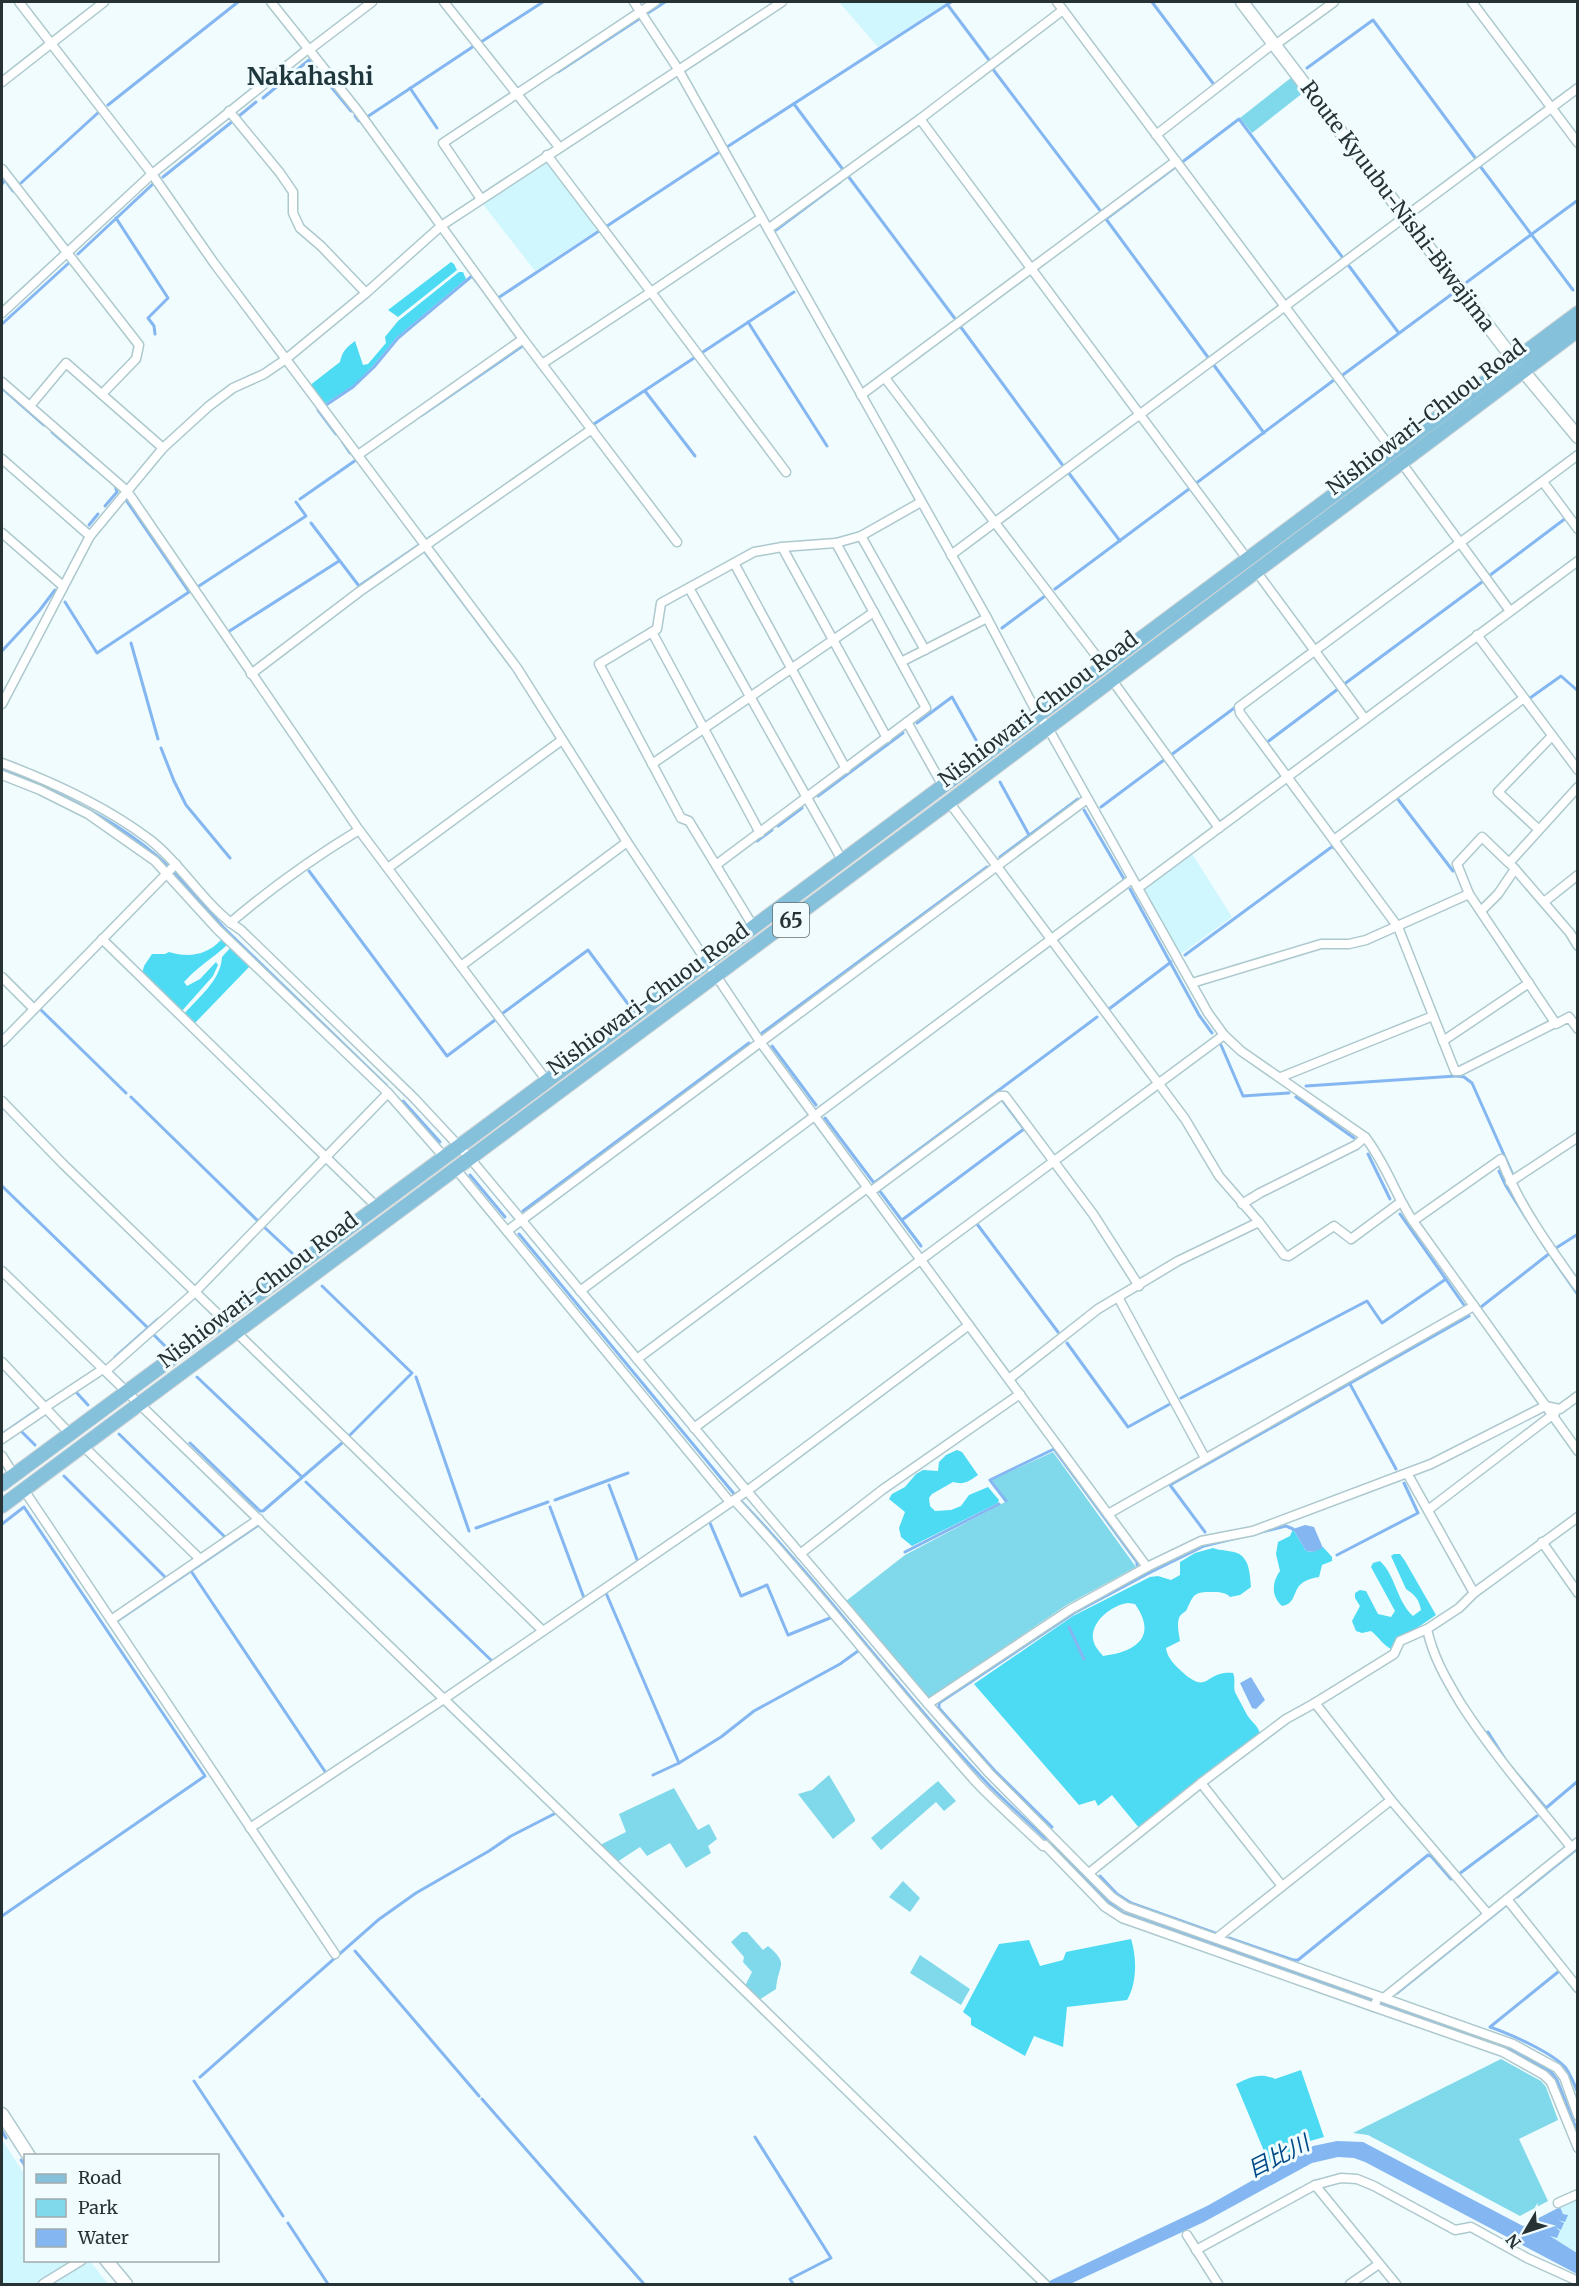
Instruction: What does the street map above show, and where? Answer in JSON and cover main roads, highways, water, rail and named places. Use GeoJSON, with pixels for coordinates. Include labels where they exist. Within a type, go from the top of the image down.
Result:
{"type":"FeatureCollection","features":[{"type":"Feature","properties":{"kind":"main road","name":"Route Kyuubu-Nishi-Biwajima"},"geometry":{"type":"LineString","coordinates":[[1242,2],[1519,366],[1578,437]]}},
{"type":"Feature","properties":{"kind":"main road","name":"Nishiowari-Chuou Road"},"geometry":{"type":"LineString","coordinates":[[1519,366],[1578,313]]}},
{"type":"Feature","properties":{"kind":"main road","name":"Nishiowari-Chuou Road"},"geometry":{"type":"LineString","coordinates":[[2,1506],[236,1332],[450,1163],[715,976],[1113,680],[1252,566],[1397,456],[1519,366],[1578,330]]}},
{"type":"Feature","properties":{"kind":"main road","name":"Nishiowari-Chuou Road"},"geometry":{"type":"LineString","coordinates":[[464,1153],[547,1081],[753,926],[1104,666],[1252,566]]}},
{"type":"Feature","properties":{"kind":"main road","name":"Nishiowari-Chuou Road"},"geometry":{"type":"LineString","coordinates":[[2,1484],[378,1208],[450,1163]]}},
{"type":"Feature","properties":{"kind":"main road"},"geometry":{"type":"LineString","coordinates":[[2,2114],[28,2154]]}},
{"type":"Feature","properties":{"kind":"main road"},"geometry":{"type":"LineString","coordinates":[[108,2262],[126,2284]]}},
{"type":"Feature","properties":{"kind":"water"},"geometry":{"type":"Polygon","coordinates":[[[1305,1525],[1314,1527],[1323,1548],[1313,1552],[1306,1551],[1293,1529],[1305,1525]]]}},
{"type":"Feature","properties":{"kind":"water"},"geometry":{"type":"Polygon","coordinates":[[[1251,1677],[1265,1700],[1256,1709],[1252,1708],[1240,1683],[1251,1677]]]}},
{"type":"Feature","properties":{"kind":"water"},"geometry":{"type":"Polygon","coordinates":[[[1337,2141],[1363,2142],[1523,2226],[1560,2207],[1563,2214],[1568,2215],[1565,2222],[1558,2220],[1564,2223],[1561,2230],[1555,2227],[1560,2231],[1557,2238],[1550,2236],[1577,2253],[1577,2274],[1365,2162],[1354,2158],[1338,2157],[1312,2163],[1204,2222],[1070,2284],[1043,2284],[1207,2206],[1313,2146],[1337,2141]]]}},
{"type":"Feature","properties":{"kind":"waterway"},"geometry":{"type":"LineString","coordinates":[[108,105],[238,2]]}},
{"type":"Feature","properties":{"kind":"waterway"},"geometry":{"type":"LineString","coordinates":[[481,42],[543,2]]}},
{"type":"Feature","properties":{"kind":"waterway"},"geometry":{"type":"LineString","coordinates":[[648,13],[665,2]]}},
{"type":"Feature","properties":{"kind":"waterway"},"geometry":{"type":"LineString","coordinates":[[727,147],[951,2]]}},
{"type":"Feature","properties":{"kind":"waterway"},"geometry":{"type":"LineString","coordinates":[[1152,2],[1215,86]]}},
{"type":"Feature","properties":{"kind":"waterway"},"geometry":{"type":"LineString","coordinates":[[947,4],[989,60]]}},
{"type":"Feature","properties":{"kind":"waterway"},"geometry":{"type":"LineString","coordinates":[[558,72],[639,19]]}},
{"type":"Feature","properties":{"kind":"waterway"},"geometry":{"type":"LineString","coordinates":[[1307,68],[1373,20],[1476,159]]}},
{"type":"Feature","properties":{"kind":"waterway"},"geometry":{"type":"LineString","coordinates":[[367,117],[474,46]]}},
{"type":"Feature","properties":{"kind":"waterway"},"geometry":{"type":"LineString","coordinates":[[263,98],[309,60],[351,111]]}},
{"type":"Feature","properties":{"kind":"waterway"},"geometry":{"type":"LineString","coordinates":[[992,68],[1102,213]]}},
{"type":"Feature","properties":{"kind":"waterway"},"geometry":{"type":"LineString","coordinates":[[410,88],[437,128]]}},
{"type":"Feature","properties":{"kind":"waterway"},"geometry":{"type":"LineString","coordinates":[[239,116],[256,102]]}},
{"type":"Feature","properties":{"kind":"waterway"},"geometry":{"type":"LineString","coordinates":[[794,104],[844,171]]}},
{"type":"Feature","properties":{"kind":"waterway"},"geometry":{"type":"LineString","coordinates":[[21,183],[100,111]]}},
{"type":"Feature","properties":{"kind":"waterway"},"geometry":{"type":"LineString","coordinates":[[355,116],[359,121]]}},
{"type":"Feature","properties":{"kind":"waterway"},"geometry":{"type":"LineString","coordinates":[[1181,163],[1239,119],[1343,258]]}},
{"type":"Feature","properties":{"kind":"waterway"},"geometry":{"type":"LineString","coordinates":[[163,177],[233,121]]}},
{"type":"Feature","properties":{"kind":"waterway"},"geometry":{"type":"LineString","coordinates":[[607,226],[718,153]]}},
{"type":"Feature","properties":{"kind":"waterway"},"geometry":{"type":"LineString","coordinates":[[1480,166],[1573,290]]}},
{"type":"Feature","properties":{"kind":"waterway"},"geometry":{"type":"LineString","coordinates":[[1174,168],[1106,219],[1210,360]]}},
{"type":"Feature","properties":{"kind":"waterway"},"geometry":{"type":"LineString","coordinates":[[848,176],[956,320]]}},
{"type":"Feature","properties":{"kind":"waterway"},"geometry":{"type":"LineString","coordinates":[[2,184],[5,180],[13,191]]}},
{"type":"Feature","properties":{"kind":"waterway"},"geometry":{"type":"LineString","coordinates":[[776,230],[840,182]]}},
{"type":"Feature","properties":{"kind":"waterway"},"geometry":{"type":"LineString","coordinates":[[78,254],[154,183]]}},
{"type":"Feature","properties":{"kind":"waterway"},"geometry":{"type":"LineString","coordinates":[[1467,282],[1578,200]]}},
{"type":"Feature","properties":{"kind":"waterway"},"geometry":{"type":"LineString","coordinates":[[116,218],[168,298],[148,318],[154,326],[155,334]]}},
{"type":"Feature","properties":{"kind":"waterway"},"geometry":{"type":"LineString","coordinates":[[498,298],[599,231]]}},
{"type":"Feature","properties":{"kind":"waterway"},"geometry":{"type":"LineString","coordinates":[[2,324],[71,261]]}},
{"type":"Feature","properties":{"kind":"waterway"},"geometry":{"type":"LineString","coordinates":[[1349,266],[1398,332]]}},
{"type":"Feature","properties":{"kind":"waterway"},"geometry":{"type":"LineString","coordinates":[[326,405],[353,387],[374,367],[398,338],[472,276],[481,287]]}},
{"type":"Feature","properties":{"kind":"waterway"},"geometry":{"type":"LineString","coordinates":[[703,352],[794,292]]}},
{"type":"Feature","properties":{"kind":"waterway"},"geometry":{"type":"LineString","coordinates":[[1340,377],[1452,294]]}},
{"type":"Feature","properties":{"kind":"waterway"},"geometry":{"type":"LineString","coordinates":[[748,322],[827,446]]}},
{"type":"Feature","properties":{"kind":"waterway"},"geometry":{"type":"LineString","coordinates":[[960,326],[1064,467]]}},
{"type":"Feature","properties":{"kind":"waterway"},"geometry":{"type":"LineString","coordinates":[[422,415],[524,345]]}},
{"type":"Feature","properties":{"kind":"waterway"},"geometry":{"type":"LineString","coordinates":[[594,424],[694,358]]}},
{"type":"Feature","properties":{"kind":"waterway"},"geometry":{"type":"LineString","coordinates":[[1213,364],[1264,433]]}},
{"type":"Feature","properties":{"kind":"waterway"},"geometry":{"type":"LineString","coordinates":[[1195,484],[1334,380]]}},
{"type":"Feature","properties":{"kind":"waterway"},"geometry":{"type":"LineString","coordinates":[[2,388],[44,425]]}},
{"type":"Feature","properties":{"kind":"waterway"},"geometry":{"type":"LineString","coordinates":[[645,391],[695,456]]}},
{"type":"Feature","properties":{"kind":"waterway"},"geometry":{"type":"LineString","coordinates":[[318,410],[336,434]]}},
{"type":"Feature","properties":{"kind":"waterway"},"geometry":{"type":"LineString","coordinates":[[52,432],[94,468]]}},
{"type":"Feature","properties":{"kind":"waterway"},"geometry":{"type":"LineString","coordinates":[[342,441],[350,453]]}},
{"type":"Feature","properties":{"kind":"waterway"},"geometry":{"type":"LineString","coordinates":[[300,499],[356,460]]}},
{"type":"Feature","properties":{"kind":"waterway"},"geometry":{"type":"LineString","coordinates":[[1068,472],[1120,541]]}},
{"type":"Feature","properties":{"kind":"waterway"},"geometry":{"type":"LineString","coordinates":[[105,506],[117,492],[115,485]]}},
{"type":"Feature","properties":{"kind":"waterway"},"geometry":{"type":"LineString","coordinates":[[1055,589],[1189,489]]}},
{"type":"Feature","properties":{"kind":"waterway"},"geometry":{"type":"LineString","coordinates":[[65,602],[97,653],[189,592],[126,500]]}},
{"type":"Feature","properties":{"kind":"waterway"},"geometry":{"type":"LineString","coordinates":[[199,586],[306,516],[296,502]]}},
{"type":"Feature","properties":{"kind":"waterway"},"geometry":{"type":"LineString","coordinates":[[89,525],[98,514]]}},
{"type":"Feature","properties":{"kind":"waterway"},"geometry":{"type":"LineString","coordinates":[[1489,576],[1566,518]]}},
{"type":"Feature","properties":{"kind":"waterway"},"geometry":{"type":"LineString","coordinates":[[311,523],[359,586],[419,545]]}},
{"type":"Feature","properties":{"kind":"waterway"},"geometry":{"type":"LineString","coordinates":[[429,538],[440,531]]}},
{"type":"Feature","properties":{"kind":"waterway"},"geometry":{"type":"LineString","coordinates":[[425,552],[511,666]]}},
{"type":"Feature","properties":{"kind":"waterway"},"geometry":{"type":"LineString","coordinates":[[228,632],[339,561]]}},
{"type":"Feature","properties":{"kind":"waterway"},"geometry":{"type":"LineString","coordinates":[[1343,685],[1482,582]]}},
{"type":"Feature","properties":{"kind":"waterway"},"geometry":{"type":"LineString","coordinates":[[2,651],[55,590]]}},
{"type":"Feature","properties":{"kind":"waterway"},"geometry":{"type":"LineString","coordinates":[[1002,628],[1045,596]]}},
{"type":"Feature","properties":{"kind":"waterway"},"geometry":{"type":"LineString","coordinates":[[131,643],[158,739]]}},
{"type":"Feature","properties":{"kind":"waterway"},"geometry":{"type":"LineString","coordinates":[[1530,698],[1561,676],[1578,691]]}},
{"type":"Feature","properties":{"kind":"waterway"},"geometry":{"type":"LineString","coordinates":[[1266,743],[1338,689]]}},
{"type":"Feature","properties":{"kind":"waterway"},"geometry":{"type":"LineString","coordinates":[[917,723],[952,697],[976,740]]}},
{"type":"Feature","properties":{"kind":"waterway"},"geometry":{"type":"LineString","coordinates":[[1171,755],[1237,706]]}},
{"type":"Feature","properties":{"kind":"waterway"},"geometry":{"type":"LineString","coordinates":[[818,796],[903,733]]}},
{"type":"Feature","properties":{"kind":"waterway"},"geometry":{"type":"LineString","coordinates":[[161,748],[186,805],[230,858]]}},
{"type":"Feature","properties":{"kind":"waterway"},"geometry":{"type":"LineString","coordinates":[[1101,807],[1164,760]]}},
{"type":"Feature","properties":{"kind":"waterway"},"geometry":{"type":"LineString","coordinates":[[2,770],[37,783],[101,817],[142,844],[168,866]]}},
{"type":"Feature","properties":{"kind":"waterway"},"geometry":{"type":"LineString","coordinates":[[1000,782],[1029,835]]}},
{"type":"Feature","properties":{"kind":"waterway"},"geometry":{"type":"LineString","coordinates":[[1397,798],[1453,871]]}},
{"type":"Feature","properties":{"kind":"waterway"},"geometry":{"type":"LineString","coordinates":[[1000,857],[1078,799]]}},
{"type":"Feature","properties":{"kind":"waterway"},"geometry":{"type":"LineString","coordinates":[[778,826],[802,808]]}},
{"type":"Feature","properties":{"kind":"waterway"},"geometry":{"type":"LineString","coordinates":[[1084,810],[1124,879]]}},
{"type":"Feature","properties":{"kind":"waterway"},"geometry":{"type":"LineString","coordinates":[[757,841],[772,830]]}},
{"type":"Feature","properties":{"kind":"waterway"},"geometry":{"type":"LineString","coordinates":[[1185,955],[1333,846],[1334,848]]}},
{"type":"Feature","properties":{"kind":"waterway"},"geometry":{"type":"LineString","coordinates":[[762,1033],[987,867]]}},
{"type":"Feature","properties":{"kind":"waterway"},"geometry":{"type":"LineString","coordinates":[[309,871],[447,1056],[495,1020]]}},
{"type":"Feature","properties":{"kind":"waterway"},"geometry":{"type":"LineString","coordinates":[[174,872],[224,928],[386,1085]]}},
{"type":"Feature","properties":{"kind":"waterway"},"geometry":{"type":"LineString","coordinates":[[1130,889],[1199,1015],[1212,1033]]}},
{"type":"Feature","properties":{"kind":"waterway"},"geometry":{"type":"LineString","coordinates":[[503,1013],[588,950],[628,1004]]}},
{"type":"Feature","properties":{"kind":"waterway"},"geometry":{"type":"LineString","coordinates":[[1109,1009],[1171,962]]}},
{"type":"Feature","properties":{"kind":"waterway"},"geometry":{"type":"LineString","coordinates":[[34,1004],[49,988]]}},
{"type":"Feature","properties":{"kind":"waterway"},"geometry":{"type":"LineString","coordinates":[[40,1009],[126,1093]]}},
{"type":"Feature","properties":{"kind":"waterway"},"geometry":{"type":"LineString","coordinates":[[825,1118],[874,1183],[1097,1017]]}},
{"type":"Feature","properties":{"kind":"waterway"},"geometry":{"type":"LineString","coordinates":[[523,1211],[749,1043]]}},
{"type":"Feature","properties":{"kind":"waterway"},"geometry":{"type":"LineString","coordinates":[[1221,1045],[1243,1096],[1289,1093]]}},
{"type":"Feature","properties":{"kind":"waterway"},"geometry":{"type":"LineString","coordinates":[[772,1046],[816,1105]]}},
{"type":"Feature","properties":{"kind":"waterway"},"geometry":{"type":"LineString","coordinates":[[1306,1086],[1456,1076]]}},
{"type":"Feature","properties":{"kind":"waterway"},"geometry":{"type":"LineString","coordinates":[[1457,1076],[1464,1077],[1472,1083],[1513,1175]]}},
{"type":"Feature","properties":{"kind":"waterway"},"geometry":{"type":"LineString","coordinates":[[131,1097],[258,1221]]}},
{"type":"Feature","properties":{"kind":"waterway"},"geometry":{"type":"LineString","coordinates":[[1296,1097],[1354,1138]]}},
{"type":"Feature","properties":{"kind":"waterway"},"geometry":{"type":"LineString","coordinates":[[403,1101],[440,1142]]}},
{"type":"Feature","properties":{"kind":"waterway"},"geometry":{"type":"LineString","coordinates":[[902,1220],[1024,1129],[1003,1101]]}},
{"type":"Feature","properties":{"kind":"waterway"},"geometry":{"type":"LineString","coordinates":[[1368,1154],[1390,1199]]}},
{"type":"Feature","properties":{"kind":"waterway"},"geometry":{"type":"LineString","coordinates":[[1499,1171],[1528,1221]]}},
{"type":"Feature","properties":{"kind":"waterway"},"geometry":{"type":"LineString","coordinates":[[470,1175],[505,1217]]}},
{"type":"Feature","properties":{"kind":"waterway"},"geometry":{"type":"LineString","coordinates":[[2,1186],[148,1328]]}},
{"type":"Feature","properties":{"kind":"waterway"},"geometry":{"type":"LineString","coordinates":[[879,1190],[921,1246]]}},
{"type":"Feature","properties":{"kind":"waterway"},"geometry":{"type":"LineString","coordinates":[[1400,1214],[1464,1305]]}},
{"type":"Feature","properties":{"kind":"waterway"},"geometry":{"type":"LineString","coordinates":[[977,1224],[1058,1332]]}},
{"type":"Feature","properties":{"kind":"waterway"},"geometry":{"type":"LineString","coordinates":[[263,1226],[292,1253]]}},
{"type":"Feature","properties":{"kind":"waterway"},"geometry":{"type":"LineString","coordinates":[[519,1234],[735,1495]]}},
{"type":"Feature","properties":{"kind":"waterway"},"geometry":{"type":"LineString","coordinates":[[1556,1248],[1578,1234]]}},
{"type":"Feature","properties":{"kind":"waterway"},"geometry":{"type":"LineString","coordinates":[[1540,1239],[1546,1249]]}},
{"type":"Feature","properties":{"kind":"waterway"},"geometry":{"type":"LineString","coordinates":[[1481,1307],[1550,1253]]}},
{"type":"Feature","properties":{"kind":"waterway"},"geometry":{"type":"LineString","coordinates":[[1553,1259],[1578,1295]]}},
{"type":"Feature","properties":{"kind":"waterway"},"geometry":{"type":"LineString","coordinates":[[1181,1398],[1367,1301],[1382,1323],[1446,1279]]}},
{"type":"Feature","properties":{"kind":"waterway"},"geometry":{"type":"LineString","coordinates":[[322,1286],[412,1373],[350,1435]]}},
{"type":"Feature","properties":{"kind":"waterway"},"geometry":{"type":"LineString","coordinates":[[1205,1532],[1170,1485],[1469,1316]]}},
{"type":"Feature","properties":{"kind":"waterway"},"geometry":{"type":"LineString","coordinates":[[115,1357],[158,1319]]}},
{"type":"Feature","properties":{"kind":"waterway"},"geometry":{"type":"LineString","coordinates":[[153,1334],[166,1347]]}},
{"type":"Feature","properties":{"kind":"waterway"},"geometry":{"type":"LineString","coordinates":[[1067,1343],[1128,1427],[1170,1404]]}},
{"type":"Feature","properties":{"kind":"waterway"},"geometry":{"type":"LineString","coordinates":[[197,1377],[302,1477]]}},
{"type":"Feature","properties":{"kind":"waterway"},"geometry":{"type":"LineString","coordinates":[[416,1377],[469,1531]]}},
{"type":"Feature","properties":{"kind":"waterway"},"geometry":{"type":"LineString","coordinates":[[1350,1384],[1396,1469]]}},
{"type":"Feature","properties":{"kind":"waterway"},"geometry":{"type":"LineString","coordinates":[[76,1392],[88,1405]]}},
{"type":"Feature","properties":{"kind":"waterway"},"geometry":{"type":"LineString","coordinates":[[2,1434],[40,1408]]}},
{"type":"Feature","properties":{"kind":"waterway"},"geometry":{"type":"LineString","coordinates":[[20,1430],[35,1445]]}},
{"type":"Feature","properties":{"kind":"waterway"},"geometry":{"type":"LineString","coordinates":[[119,1434],[226,1538]]}},
{"type":"Feature","properties":{"kind":"waterway"},"geometry":{"type":"LineString","coordinates":[[190,1443],[260,1511],[263,1511],[342,1443]]}},
{"type":"Feature","properties":{"kind":"waterway"},"geometry":{"type":"LineString","coordinates":[[1006,1501],[990,1480],[1054,1449],[1137,1565]]}},
{"type":"Feature","properties":{"kind":"waterway"},"geometry":{"type":"LineString","coordinates":[[555,1500],[628,1473]]}},
{"type":"Feature","properties":{"kind":"waterway"},"geometry":{"type":"LineString","coordinates":[[64,1476],[166,1578]]}},
{"type":"Feature","properties":{"kind":"waterway"},"geometry":{"type":"LineString","coordinates":[[306,1482],[492,1661]]}},
{"type":"Feature","properties":{"kind":"waterway"},"geometry":{"type":"LineString","coordinates":[[1337,1555],[1418,1513],[1404,1483]]}},
{"type":"Feature","properties":{"kind":"waterway"},"geometry":{"type":"LineString","coordinates":[[609,1485],[638,1562]]}},
{"type":"Feature","properties":{"kind":"waterway"},"geometry":{"type":"LineString","coordinates":[[476,1528],[548,1502]]}},
{"type":"Feature","properties":{"kind":"waterway"},"geometry":{"type":"LineString","coordinates":[[742,1502],[805,1572],[958,1752],[1046,1839]]}},
{"type":"Feature","properties":{"kind":"waterway"},"geometry":{"type":"LineString","coordinates":[[905,1552],[999,1504]]}},
{"type":"Feature","properties":{"kind":"waterway"},"geometry":{"type":"LineString","coordinates":[[2,1524],[24,1507],[205,1776],[2,1916]]}},
{"type":"Feature","properties":{"kind":"waterway"},"geometry":{"type":"LineString","coordinates":[[550,1507],[584,1598]]}},
{"type":"Feature","properties":{"kind":"waterway"},"geometry":{"type":"LineString","coordinates":[[710,1523],[741,1596],[767,1585],[788,1635],[830,1618]]}},
{"type":"Feature","properties":{"kind":"waterway"},"geometry":{"type":"LineString","coordinates":[[117,1621],[257,1526]]}},
{"type":"Feature","properties":{"kind":"waterway"},"geometry":{"type":"LineString","coordinates":[[1052,1827],[994,1770],[939,1708],[939,1703],[1074,1613],[1151,1572],[1204,1546],[1286,1526],[1293,1529]]}},
{"type":"Feature","properties":{"kind":"waterway"},"geometry":{"type":"LineString","coordinates":[[191,1571],[326,1773]]}},
{"type":"Feature","properties":{"kind":"waterway"},"geometry":{"type":"LineString","coordinates":[[606,1593],[679,1763]]}},
{"type":"Feature","properties":{"kind":"waterway"},"geometry":{"type":"LineString","coordinates":[[1069,1627],[1084,1659]]}},
{"type":"Feature","properties":{"kind":"waterway"},"geometry":{"type":"LineString","coordinates":[[653,1775],[679,1763],[721,1737],[754,1711],[840,1664],[858,1651]]}},
{"type":"Feature","properties":{"kind":"waterway"},"geometry":{"type":"LineString","coordinates":[[1484,1733],[1488,1732],[1505,1759]]}},
{"type":"Feature","properties":{"kind":"waterway"},"geometry":{"type":"LineString","coordinates":[[1511,1767],[1546,1808],[1578,1781]]}},
{"type":"Feature","properties":{"kind":"waterway"},"geometry":{"type":"LineString","coordinates":[[200,2077],[378,1920],[416,1893],[511,1836],[554,1814]]}},
{"type":"Feature","properties":{"kind":"waterway"},"geometry":{"type":"LineString","coordinates":[[1459,1874],[1537,1816]]}},
{"type":"Feature","properties":{"kind":"waterway"},"geometry":{"type":"LineString","coordinates":[[1052,1845],[1108,1902],[1123,1913],[1373,2000]]}},
{"type":"Feature","properties":{"kind":"waterway"},"geometry":{"type":"LineString","coordinates":[[1517,1897],[1578,1848]]}},
{"type":"Feature","properties":{"kind":"waterway"},"geometry":{"type":"LineString","coordinates":[[1229,1938],[1298,1960],[1428,1855],[1451,1879]]}},
{"type":"Feature","properties":{"kind":"waterway"},"geometry":{"type":"LineString","coordinates":[[1100,1876],[1117,1894],[1131,1903],[1215,1933]]}},
{"type":"Feature","properties":{"kind":"waterway"},"geometry":{"type":"LineString","coordinates":[[1397,1993],[1505,1906]]}},
{"type":"Feature","properties":{"kind":"waterway"},"geometry":{"type":"LineString","coordinates":[[355,1951],[479,2096]]}},
{"type":"Feature","properties":{"kind":"waterway"},"geometry":{"type":"LineString","coordinates":[[1558,1972],[1490,2027],[1530,2044],[1559,2061],[1567,2070],[1578,2093]]}},
{"type":"Feature","properties":{"kind":"waterway"},"geometry":{"type":"LineString","coordinates":[[1382,2003],[1507,2048],[1551,2072],[1557,2080],[1578,2133]]}},
{"type":"Feature","properties":{"kind":"waterway"},"geometry":{"type":"LineString","coordinates":[[194,2081],[283,2216]]}},
{"type":"Feature","properties":{"kind":"waterway"},"geometry":{"type":"LineString","coordinates":[[482,2099],[644,2284]]}},
{"type":"Feature","properties":{"kind":"waterway"},"geometry":{"type":"LineString","coordinates":[[2,2131],[6,2138]]}},
{"type":"Feature","properties":{"kind":"waterway"},"geometry":{"type":"LineString","coordinates":[[755,2137],[831,2258],[790,2279],[793,2284]]}},
{"type":"Feature","properties":{"kind":"waterway"},"geometry":{"type":"LineString","coordinates":[[21,2160],[24,2164]]}},
{"type":"Feature","properties":{"kind":"waterway"},"geometry":{"type":"LineString","coordinates":[[288,2223],[328,2284]]}},
{"type":"Feature","properties":{"kind":"district","name":"Nakahashi"},"geometry":{"type":"Point","coordinates":[310,76]}},
{"type":"Feature","properties":{"kind":"water label","name":"目比川"},"geometry":{"type":"Point","coordinates":[1278,2156]}}]}
